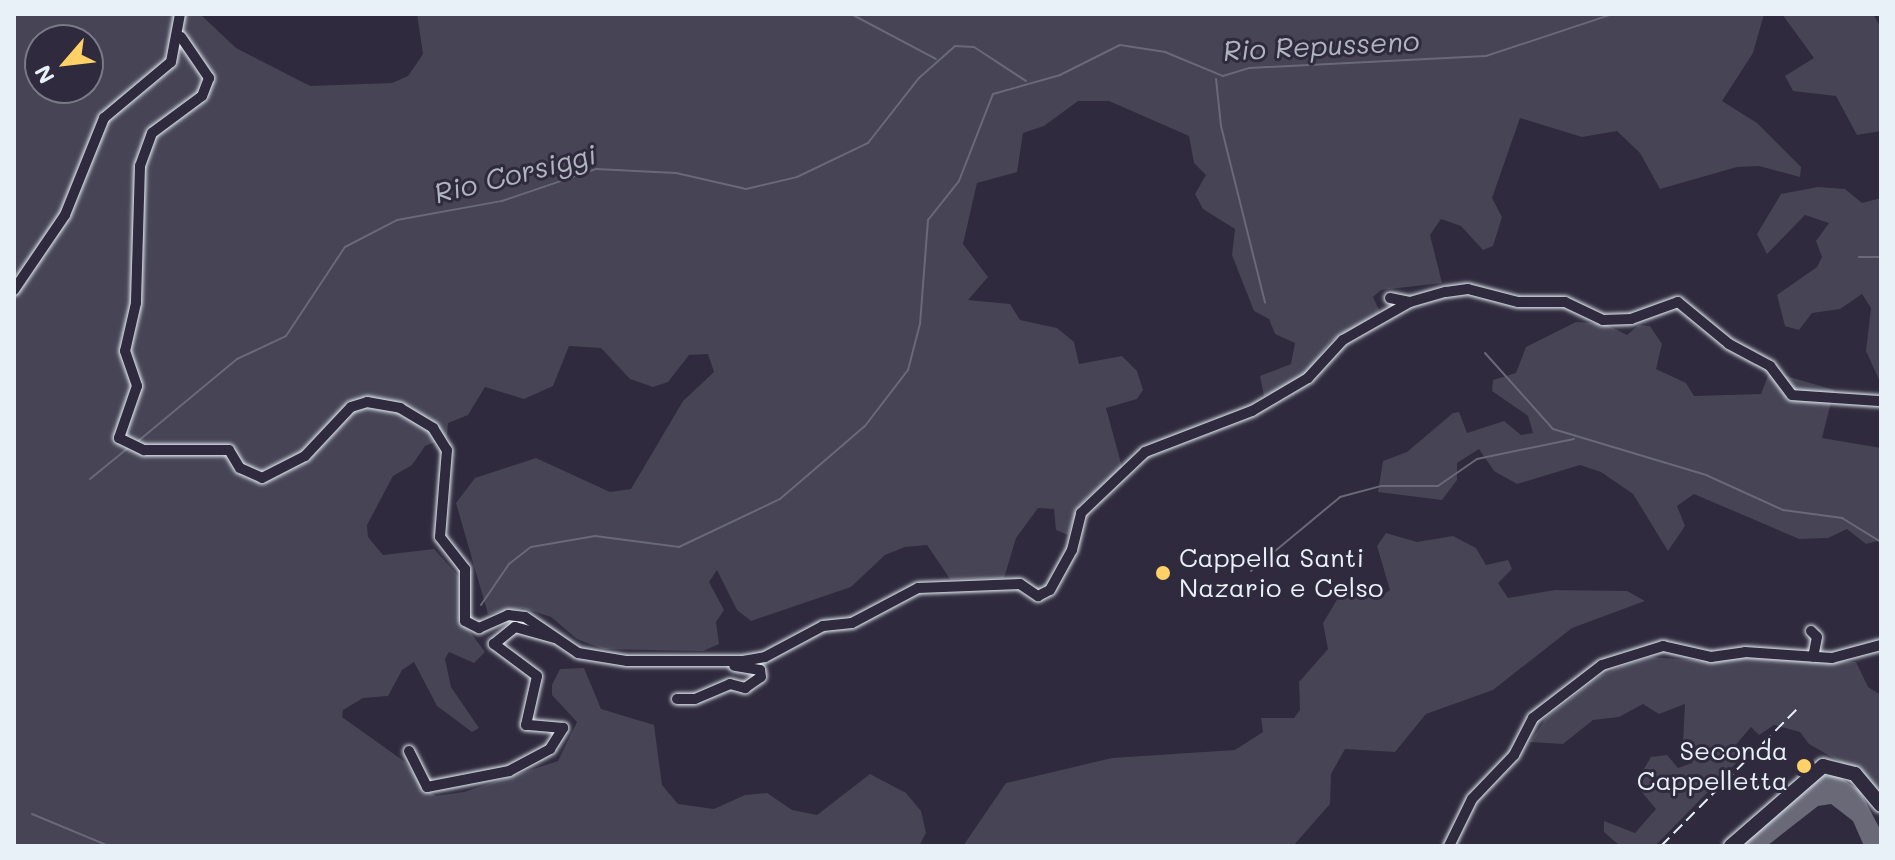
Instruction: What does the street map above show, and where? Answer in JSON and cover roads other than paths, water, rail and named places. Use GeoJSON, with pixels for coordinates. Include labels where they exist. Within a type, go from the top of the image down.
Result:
{"type":"FeatureCollection","features":[{"type":"Feature","properties":{"kind":"main road"},"geometry":{"type":"LineString","coordinates":[[1731,846],[1823,766],[1855,774],[1881,805]]}},
{"type":"Feature","properties":{"kind":"street"},"geometry":{"type":"LineString","coordinates":[[14,290],[65,215],[104,118],[161,74],[181,37],[180,14]]}},
{"type":"Feature","properties":{"kind":"street"},"geometry":{"type":"LineString","coordinates":[[181,37],[209,78],[195,103],[152,133],[140,166],[136,303],[125,351],[137,386],[119,438],[144,450],[229,450],[240,468],[262,478],[305,456],[351,407],[367,402],[400,408],[433,428],[447,450],[440,537],[465,569],[465,621],[479,628],[515,614],[578,653],[627,661],[765,657],[823,626],[852,623],[899,592],[929,585],[1020,584],[1038,596],[1050,590],[1072,550],[1081,513],[1145,452],[1265,404],[1325,365],[1343,340],[1410,302],[1468,289],[1518,302],[1565,302],[1603,320],[1631,319],[1678,302],[1729,344],[1770,366],[1792,395],[1881,401]]}},
{"type":"Feature","properties":{"kind":"street"},"geometry":{"type":"LineString","coordinates":[[1390,298],[1410,302]]}},
{"type":"Feature","properties":{"kind":"street"},"geometry":{"type":"LineString","coordinates":[[409,751],[427,787],[484,778],[527,765],[550,749],[563,728],[526,725],[537,700],[537,676],[494,644],[515,627],[559,640]]}},
{"type":"Feature","properties":{"kind":"street"},"geometry":{"type":"LineString","coordinates":[[1811,631],[1817,637],[1813,657]]}},
{"type":"Feature","properties":{"kind":"street"},"geometry":{"type":"LineString","coordinates":[[1449,846],[1472,799],[1514,755],[1533,718],[1589,671],[1663,646],[1711,657],[1745,652],[1813,657],[1881,645]]}},
{"type":"Feature","properties":{"kind":"street"},"geometry":{"type":"LineString","coordinates":[[677,699],[695,699],[730,684],[745,688],[761,677],[760,670],[713,659]]}},
{"type":"Feature","properties":{"kind":"water"},"geometry":{"type":"Polygon","coordinates":[[[1837,775],[1860,791],[1881,831],[1881,846],[1864,846],[1853,821],[1831,804],[1818,806],[1767,846],[1741,846],[1819,776],[1837,775]]]}},
{"type":"Feature","properties":{"kind":"waterway"},"geometry":{"type":"LineString","coordinates":[[851,14],[936,59]]}},
{"type":"Feature","properties":{"kind":"waterway","name":"Rio Repusseno"},"geometry":{"type":"LineString","coordinates":[[481,605],[509,564],[531,547],[595,536],[679,547],[780,499],[865,426],[908,370],[920,324],[928,220],[959,181],[993,94],[1060,75],[1120,45],[1165,52],[1223,76],[1249,68],[1486,56],[1613,14]]}},
{"type":"Feature","properties":{"kind":"waterway","name":"Rio Corsiggi"},"geometry":{"type":"LineString","coordinates":[[137,442],[237,359],[286,336],[345,247],[397,220],[502,201],[596,169],[676,173],[746,189],[797,177],[868,143],[919,78],[955,46],[974,47],[1026,81]]}},
{"type":"Feature","properties":{"kind":"waterway"},"geometry":{"type":"LineString","coordinates":[[1216,79],[1221,126],[1265,303]]}},
{"type":"Feature","properties":{"kind":"waterway"},"geometry":{"type":"LineString","coordinates":[[1859,257],[1881,257]]}},
{"type":"Feature","properties":{"kind":"waterway"},"geometry":{"type":"LineString","coordinates":[[1485,353],[1553,429],[1706,475],[1783,510],[1842,518],[1881,542]]}},
{"type":"Feature","properties":{"kind":"waterway"},"geometry":{"type":"LineString","coordinates":[[1251,571],[1340,497],[1381,486],[1438,486],[1477,459],[1574,439]]}},
{"type":"Feature","properties":{"kind":"waterway","name":"Rio Corsiggi"},"geometry":{"type":"LineString","coordinates":[[90,479],[128,448]]}},
{"type":"Feature","properties":{"kind":"waterway"},"geometry":{"type":"LineString","coordinates":[[32,814],[109,846]]}},
{"type":"Feature","properties":{"kind":"railway"},"geometry":{"type":"LineString","coordinates":[[1661,846],[1796,710]]}},
{"type":"Feature","properties":{"kind":"place","name":"Cappella Santi Nazario e Celso"},"geometry":{"type":"Point","coordinates":[1163,573]}},
{"type":"Feature","properties":{"kind":"place","name":"Seconda Cappelletta"},"geometry":{"type":"Point","coordinates":[1804,766]}}]}
